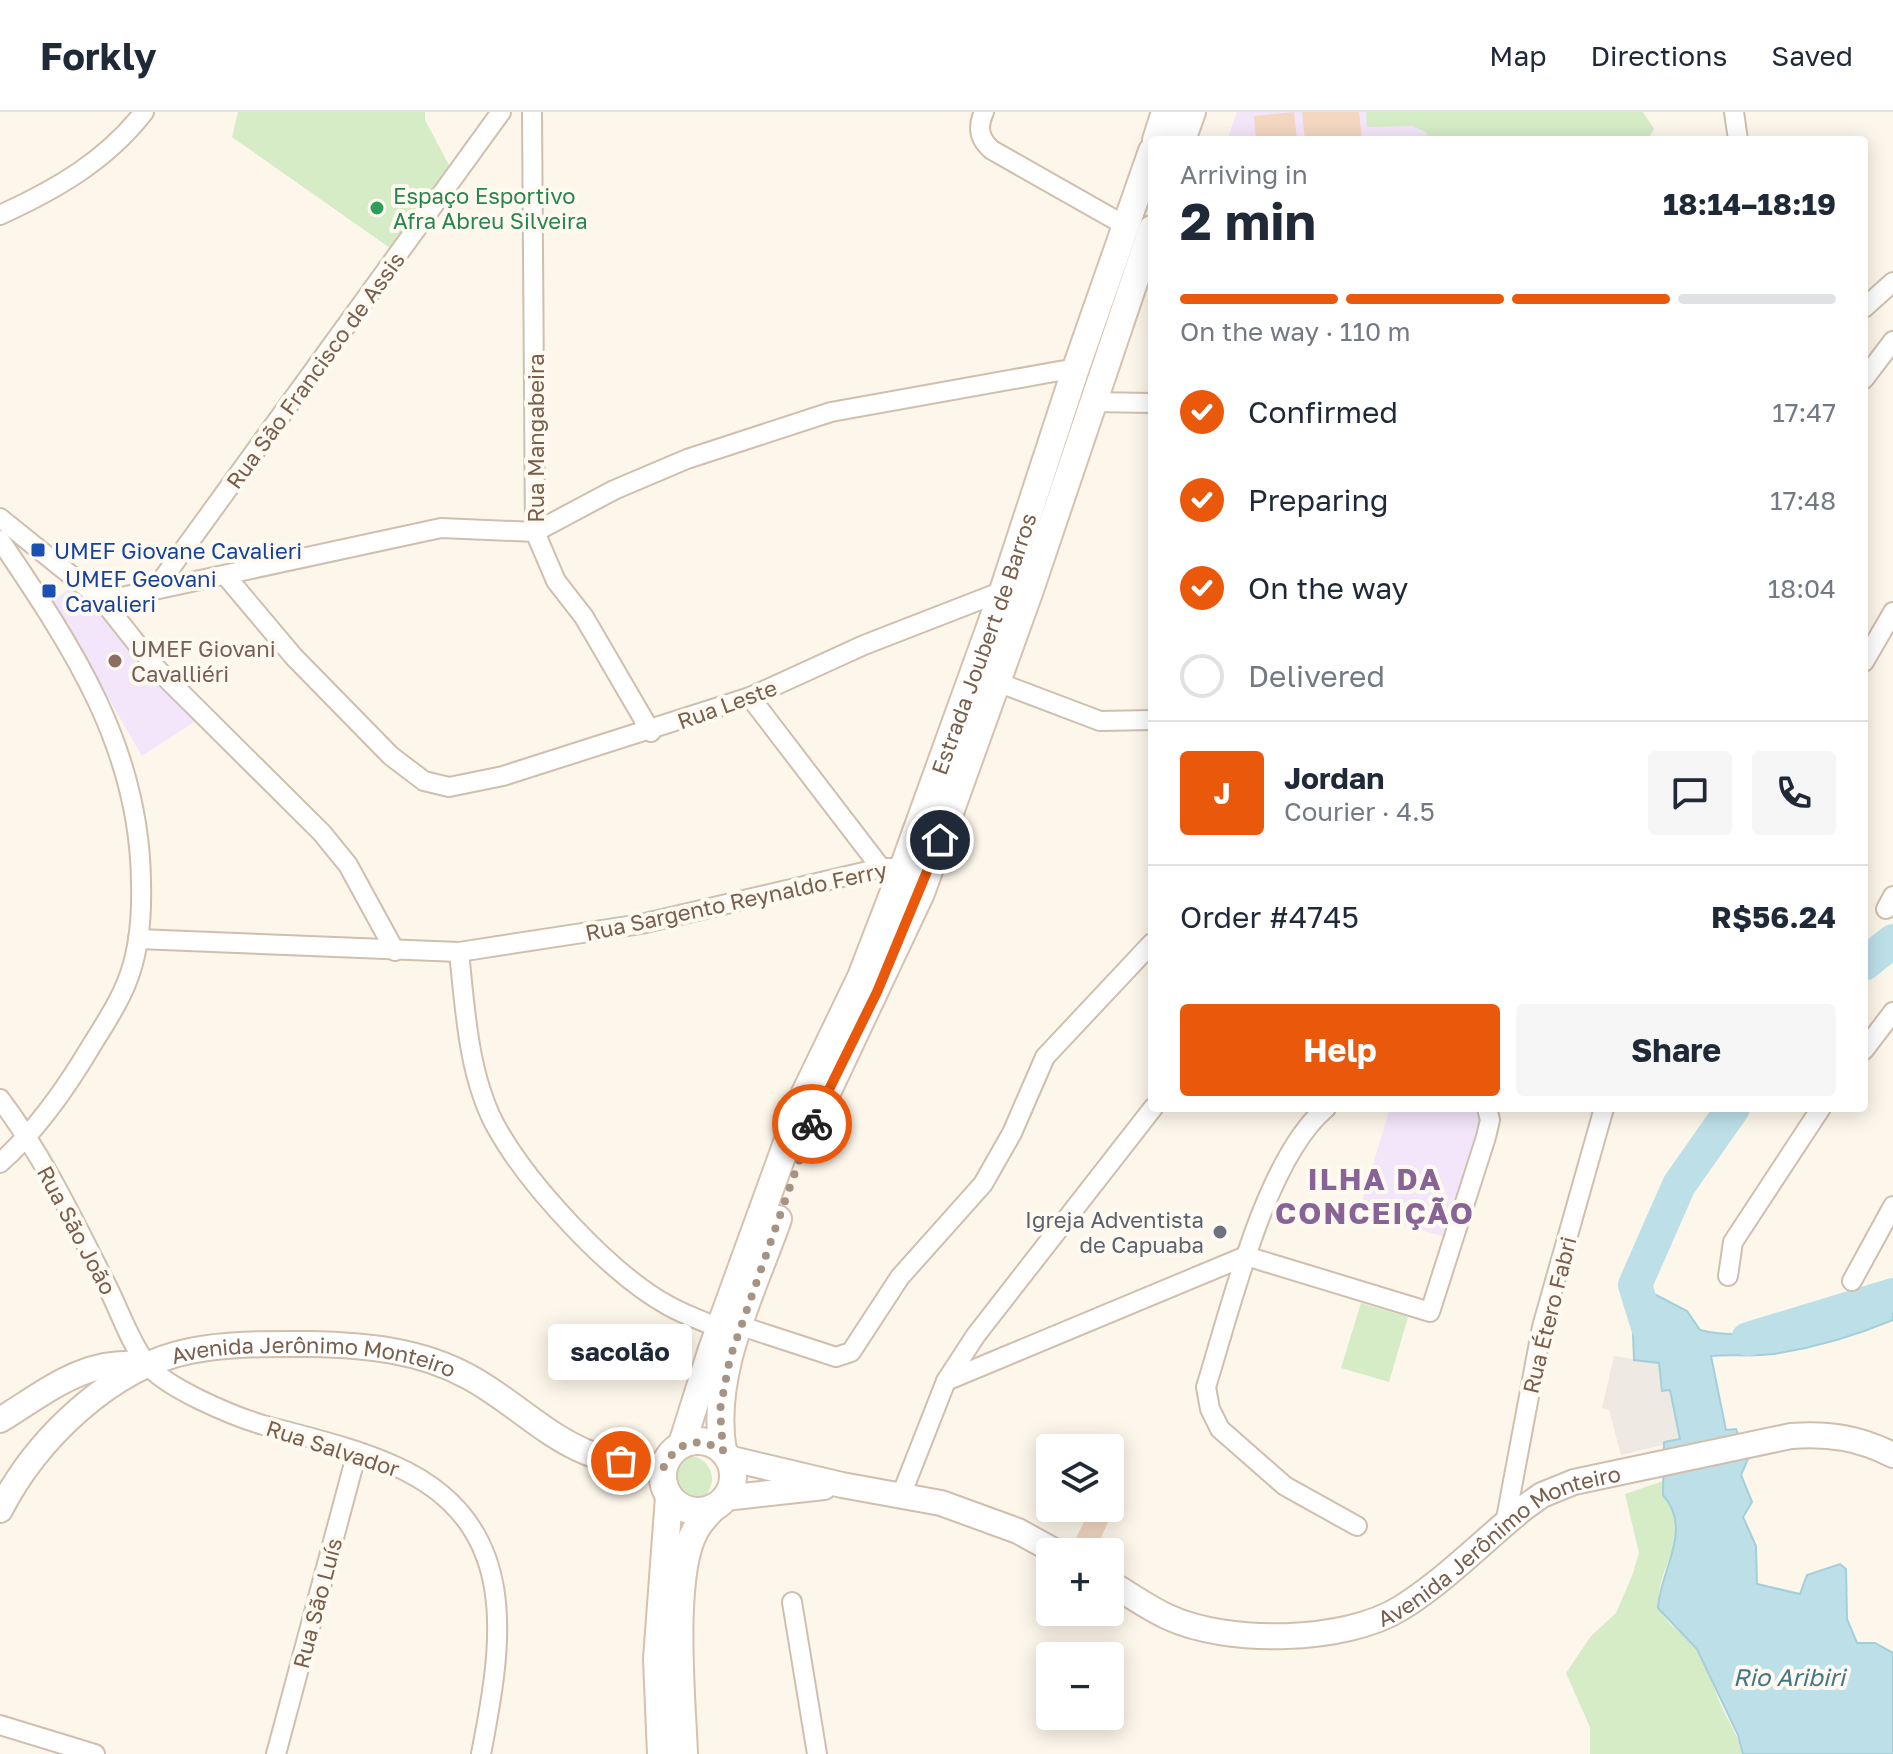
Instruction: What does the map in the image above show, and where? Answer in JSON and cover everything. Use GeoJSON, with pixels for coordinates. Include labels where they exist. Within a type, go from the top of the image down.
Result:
{"type":"FeatureCollection","features":[{"type":"Feature","properties":{"kind":"main road"},"geometry":{"type":"LineString","coordinates":[[1157,136],[1165,112]]}},
{"type":"Feature","properties":{"kind":"main road"},"geometry":{"type":"LineString","coordinates":[[1183,136],[1192,112]]}},
{"type":"Feature","properties":{"kind":"main road","name":"Estrada Joubert de Barros"},"geometry":{"type":"LineString","coordinates":[[726,1454],[720,1410],[730,1358],[730,1327],[805,1093],[861,977],[892,868],[1003,591],[1076,368],[1139,227],[1148,174]]}},
{"type":"Feature","properties":{"kind":"main road","name":"Estrada Joubert de Barros"},"geometry":{"type":"LineString","coordinates":[[682,1444],[809,1129],[921,893],[1092,402],[1146,271],[1139,227]]}},
{"type":"Feature","properties":{"kind":"main road"},"geometry":{"type":"LineString","coordinates":[[684,1754],[681,1649],[684,1576],[694,1531],[720,1502],[732,1486],[726,1454],[696,1441],[682,1444],[670,1453],[664,1467],[664,1487],[669,1497],[688,1510],[720,1502]]}},
{"type":"Feature","properties":{"kind":"main road"},"geometry":{"type":"LineString","coordinates":[[661,1754],[657,1659],[669,1497]]}},
{"type":"Feature","properties":{"kind":"street"},"geometry":{"type":"LineString","coordinates":[[0,215],[72,177],[110,150],[144,112]]}},
{"type":"Feature","properties":{"kind":"street","name":"Rua São Francisco de Assis"},"geometry":{"type":"LineString","coordinates":[[156,588],[501,112]]}},
{"type":"Feature","properties":{"kind":"street","name":"Rua Mangabeira"},"geometry":{"type":"LineString","coordinates":[[532,112],[535,532],[556,581],[584,617],[651,732]]}},
{"type":"Feature","properties":{"kind":"street"},"geometry":{"type":"LineString","coordinates":[[984,112],[980,132],[983,142],[992,150],[1139,227]]}},
{"type":"Feature","properties":{"kind":"street"},"geometry":{"type":"LineString","coordinates":[[1734,112],[1737,136]]}},
{"type":"Feature","properties":{"kind":"street"},"geometry":{"type":"LineString","coordinates":[[1868,304],[1893,282]]}},
{"type":"Feature","properties":{"kind":"street"},"geometry":{"type":"LineString","coordinates":[[1868,374],[1893,341]]}},
{"type":"Feature","properties":{"kind":"street"},"geometry":{"type":"LineString","coordinates":[[103,601],[441,528],[535,532],[614,490],[687,459],[831,412],[1076,368]]}},
{"type":"Feature","properties":{"kind":"street"},"geometry":{"type":"LineString","coordinates":[[1092,402],[1148,403]]}},
{"type":"Feature","properties":{"kind":"street"},"geometry":{"type":"LineString","coordinates":[[0,518],[103,601],[156,668],[322,833],[348,865],[395,951]]}},
{"type":"Feature","properties":{"kind":"street"},"geometry":{"type":"LineString","coordinates":[[0,540],[45,606],[110,722],[124,763],[141,853],[138,939],[126,984],[73,1077],[29,1136],[0,1163]]}},
{"type":"Feature","properties":{"kind":"street","name":"Rua Leste"},"geometry":{"type":"LineString","coordinates":[[225,575],[294,657],[391,756],[424,781],[442,785],[476,784],[651,732],[750,697],[864,645],[1003,591]]}},
{"type":"Feature","properties":{"kind":"street"},"geometry":{"type":"LineString","coordinates":[[1868,655],[1893,612]]}},
{"type":"Feature","properties":{"kind":"street"},"geometry":{"type":"LineString","coordinates":[[997,682],[1100,721],[1148,720]]}},
{"type":"Feature","properties":{"kind":"street"},"geometry":{"type":"LineString","coordinates":[[750,697],[892,868]]}},
{"type":"Feature","properties":{"kind":"street","name":"Rua Sargento Reynaldo Ferry"},"geometry":{"type":"LineString","coordinates":[[138,939],[459,952],[641,924],[892,868]]}},
{"type":"Feature","properties":{"kind":"street"},"geometry":{"type":"LineString","coordinates":[[459,952],[472,1057],[493,1122],[525,1172],[613,1266],[668,1306],[836,1357],[851,1352],[900,1277],[983,1184],[1012,1133],[1045,1057],[1148,947]]}},
{"type":"Feature","properties":{"kind":"street"},"geometry":{"type":"LineString","coordinates":[[1868,1045],[1893,1012]]}},
{"type":"Feature","properties":{"kind":"street","name":"Rua São João"},"geometry":{"type":"LineString","coordinates":[[0,1099],[29,1136],[146,1365]]}},
{"type":"Feature","properties":{"kind":"street"},"geometry":{"type":"LineString","coordinates":[[902,1493],[946,1381],[976,1335],[1150,1112]]}},
{"type":"Feature","properties":{"kind":"street"},"geometry":{"type":"LineString","coordinates":[[1322,1112],[1289,1150],[1246,1256],[1206,1387],[1210,1409],[1220,1429],[1285,1486],[1357,1526]]}},
{"type":"Feature","properties":{"kind":"street"},"geometry":{"type":"LineString","coordinates":[[946,1381],[1246,1256],[1430,1312],[1486,1137],[1490,1120],[1488,1112]]}},
{"type":"Feature","properties":{"kind":"street","name":"Rua Étero Fabri"},"geometry":{"type":"LineString","coordinates":[[1505,1524],[1542,1327],[1603,1112]]}},
{"type":"Feature","properties":{"kind":"street"},"geometry":{"type":"LineString","coordinates":[[1728,1276],[1733,1242],[1818,1112]]}},
{"type":"Feature","properties":{"kind":"street"},"geometry":{"type":"LineString","coordinates":[[1852,1281],[1893,1206]]}},
{"type":"Feature","properties":{"kind":"street","name":"Avenida Jerônimo Monteiro"},"geometry":{"type":"LineString","coordinates":[[0,1510],[14,1482],[64,1427],[116,1382],[146,1365],[189,1351],[229,1346],[359,1345],[403,1353],[469,1377],[549,1432],[587,1452],[664,1467]]}},
{"type":"Feature","properties":{"kind":"street"},"geometry":{"type":"LineString","coordinates":[[0,1420],[75,1373],[120,1361],[146,1365]]}},
{"type":"Feature","properties":{"kind":"street","name":"Rua Salvador"},"geometry":{"type":"LineString","coordinates":[[146,1365],[208,1404],[242,1419],[357,1452],[423,1481],[454,1508],[483,1545],[496,1589],[499,1638],[481,1754]]}},
{"type":"Feature","properties":{"kind":"street","name":"Avenida Jerônimo Monteiro"},"geometry":{"type":"LineString","coordinates":[[1124,1591],[1170,1618],[1209,1628],[1245,1634],[1323,1633],[1399,1610],[1542,1495],[1563,1486],[1754,1444],[1826,1433],[1869,1443],[1893,1455]]}},
{"type":"Feature","properties":{"kind":"street","name":"Rua São Luís"},"geometry":{"type":"LineString","coordinates":[[276,1754],[357,1452]]}},
{"type":"Feature","properties":{"kind":"street"},"geometry":{"type":"LineString","coordinates":[[726,1454],[842,1485],[902,1493],[973,1512],[1036,1542]]}},
{"type":"Feature","properties":{"kind":"street"},"geometry":{"type":"LineString","coordinates":[[720,1502],[842,1485]]}},
{"type":"Feature","properties":{"kind":"street"},"geometry":{"type":"LineString","coordinates":[[792,1602],[817,1754]]}},
{"type":"Feature","properties":{"kind":"street"},"geometry":{"type":"LineString","coordinates":[[0,1725],[95,1754]]}},
{"type":"Feature","properties":{"kind":"shaded area"},"geometry":{"type":"Polygon","coordinates":[[[1237,112],[1427,112],[1431,136],[1228,136],[1237,112]]]}},
{"type":"Feature","properties":{"kind":"shaded area","name":"UMEF Giovani Cavalliéri"},"geometry":{"type":"Polygon","coordinates":[[[75,585],[197,720],[142,756],[52,601],[75,585]]]}},
{"type":"Feature","properties":{"kind":"shaded area"},"geometry":{"type":"Polygon","coordinates":[[[1389,1112],[1475,1112],[1485,1115],[1448,1238],[1359,1211],[1389,1112]]]}},
{"type":"Feature","properties":{"kind":"shaded area"},"geometry":{"type":"Polygon","coordinates":[[[1614,1356],[1659,1363],[1662,1390],[1670,1390],[1726,1430],[1621,1455],[1609,1410],[1602,1408],[1614,1356]]]}},
{"type":"Feature","properties":{"kind":"green space","name":"Espaço Esportivo Afra Abreu Silveira"},"geometry":{"type":"Polygon","coordinates":[[[238,112],[425,112],[425,120],[450,167],[390,248],[232,137],[238,112]]]}},
{"type":"Feature","properties":{"kind":"green space"},"geometry":{"type":"Polygon","coordinates":[[[1366,112],[1643,112],[1654,129],[1650,136],[1428,136],[1412,126],[1367,127],[1366,112]]]}},
{"type":"Feature","properties":{"kind":"green space"},"geometry":{"type":"Polygon","coordinates":[[[1361,1303],[1408,1317],[1389,1382],[1341,1368],[1361,1303]]]}},
{"type":"Feature","properties":{"kind":"green space"},"geometry":{"type":"Polygon","coordinates":[[[689,1456],[705,1463],[712,1479],[705,1495],[689,1502],[673,1495],[666,1479],[673,1463],[689,1456]]]}},
{"type":"Feature","properties":{"kind":"green space"},"geometry":{"type":"Polygon","coordinates":[[[1663,1481],[1663,1495],[1673,1511],[1677,1526],[1661,1584],[1659,1598],[1662,1612],[1699,1652],[1743,1754],[1590,1754],[1590,1727],[1566,1673],[1591,1636],[1616,1613],[1632,1576],[1639,1553],[1625,1494],[1663,1481]]]}},
{"type":"Feature","properties":{"kind":"water","name":"Rio Aribiri"},"geometry":{"type":"Polygon","coordinates":[[[1631,1282],[1687,1311],[1700,1330],[1732,1334],[1766,1332],[1831,1321],[1839,1303],[1864,1306],[1893,1292],[1893,1320],[1864,1331],[1819,1345],[1773,1354],[1711,1356],[1726,1430],[1736,1429],[1748,1459],[1741,1475],[1752,1502],[1743,1517],[1756,1546],[1757,1584],[1800,1594],[1807,1575],[1840,1564],[1846,1569],[1847,1619],[1857,1643],[1875,1643],[1893,1653],[1893,1754],[1743,1754],[1738,1735],[1697,1649],[1658,1608],[1676,1536],[1672,1508],[1663,1495],[1664,1442],[1680,1439],[1670,1390],[1662,1391],[1659,1363],[1634,1360],[1631,1282]]]}},
{"type":"Feature","properties":{"kind":"building"},"geometry":{"type":"Polygon","coordinates":[[[1294,112],[1297,136],[1256,136],[1254,116],[1294,112]]]}},
{"type":"Feature","properties":{"kind":"building"},"geometry":{"type":"Polygon","coordinates":[[[1302,112],[1359,112],[1362,136],[1305,136],[1302,112]]]}},
{"type":"Feature","properties":{"kind":"building"},"geometry":{"type":"Polygon","coordinates":[[[1084,1522],[1108,1522],[1101,1538],[1076,1538],[1084,1522]]]}},
{"type":"Feature","properties":{"kind":"waterway"},"geometry":{"type":"LineString","coordinates":[[1868,961],[1893,941]]}},
{"type":"Feature","properties":{"kind":"waterway"},"geometry":{"type":"LineString","coordinates":[[1648,1327],[1635,1285],[1679,1185],[1730,1112]]}},
{"type":"Feature","properties":{"kind":"waterway","name":"Rio Aribiri"},"geometry":{"type":"LineString","coordinates":[[1748,1339],[1893,1295]]}},
{"type":"Feature","properties":{"kind":"way so far"},"geometry":{"type":"LineString","coordinates":[[621,1461],[664,1467],[670,1453],[682,1444],[696,1441],[710,1443],[723,1451],[719,1431],[720,1410],[730,1358],[812,1124]]}},
{"type":"Feature","properties":{"kind":"place","name":"Espaço Esportivo Afra Abreu Silveira"},"geometry":{"type":"Point","coordinates":[377,208]}},
{"type":"Feature","properties":{"kind":"place","name":"UMEF Giovane Cavalieri"},"geometry":{"type":"Point","coordinates":[38,550]}},
{"type":"Feature","properties":{"kind":"place","name":"UMEF Geovani Cavalieri"},"geometry":{"type":"Point","coordinates":[49,591]}},
{"type":"Feature","properties":{"kind":"place","name":"UMEF Giovani Cavalliéri"},"geometry":{"type":"Point","coordinates":[115,661]}},
{"type":"Feature","properties":{"kind":"place","name":"Igreja Adventista de Capuaba"},"geometry":{"type":"Point","coordinates":[1220,1232]}},
{"type":"Feature","properties":{"kind":"place","name":"sacolão"},"geometry":{"type":"Point","coordinates":[621,1461]}},
{"type":"Feature","properties":{"kind":"district","name":"ILHA DA CONCEIÇÃO"},"geometry":{"type":"Point","coordinates":[1375,1196]}},
{"type":"Feature","properties":{"kind":"route"},"geometry":{"type":"LineString","coordinates":[[812,1124],[877,992],[921,893],[940,840]]}}]}
